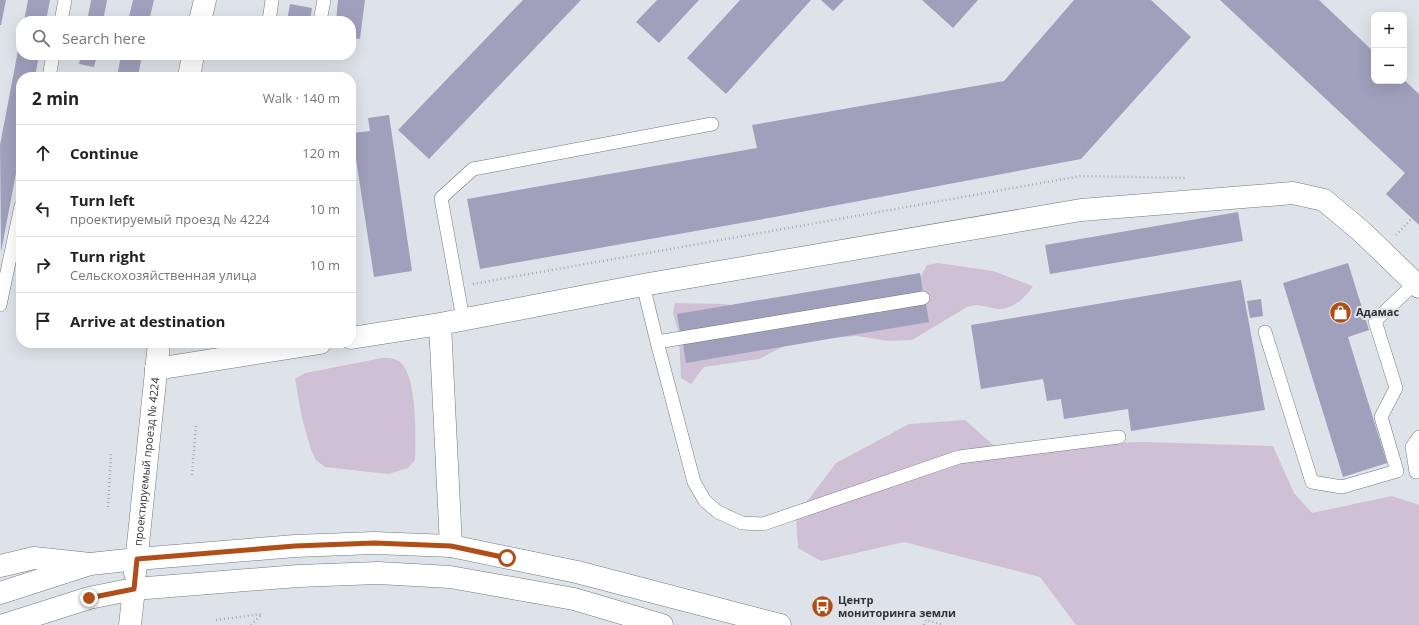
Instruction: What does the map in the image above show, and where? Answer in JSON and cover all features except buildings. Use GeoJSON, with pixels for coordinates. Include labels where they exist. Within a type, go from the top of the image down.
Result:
{"type":"FeatureCollection","features":[{"type":"Feature","properties":{"kind":"main road"},"geometry":{"type":"LineString","coordinates":[[201,16],[205,0]]}},
{"type":"Feature","properties":{"kind":"main road"},"geometry":{"type":"LineString","coordinates":[[190,72],[192,60]]}},
{"type":"Feature","properties":{"kind":"main road"},"geometry":{"type":"LineString","coordinates":[[356,337],[440,324],[643,285],[1081,210],[1293,193],[1324,200],[1361,231],[1417,285]]}},
{"type":"Feature","properties":{"kind":"main road"},"geometry":{"type":"LineString","coordinates":[[440,324],[451,546]]}},
{"type":"Feature","properties":{"kind":"main road","name":"проектируемый проезд № 4224"},"geometry":{"type":"LineString","coordinates":[[130,625],[158,348]]}},
{"type":"Feature","properties":{"kind":"main road"},"geometry":{"type":"LineString","coordinates":[[156,369],[288,348]]}},
{"type":"Feature","properties":{"kind":"main road"},"geometry":{"type":"LineString","coordinates":[[0,593],[90,564],[137,559],[295,546],[374,543],[451,546],[577,572],[780,625]]}},
{"type":"Feature","properties":{"kind":"main road"},"geometry":{"type":"LineString","coordinates":[[0,566],[34,558],[90,564]]}},
{"type":"Feature","properties":{"kind":"main road"},"geometry":{"type":"LineString","coordinates":[[4,625],[89,598],[134,589],[298,576],[378,573],[450,576],[574,599],[662,625]]}},
{"type":"Feature","properties":{"kind":"lane"},"geometry":{"type":"LineString","coordinates":[[62,16],[65,0]]}},
{"type":"Feature","properties":{"kind":"lane"},"geometry":{"type":"LineString","coordinates":[[270,16],[272,0]]}},
{"type":"Feature","properties":{"kind":"lane"},"geometry":{"type":"LineString","coordinates":[[321,16],[324,0]]}},
{"type":"Feature","properties":{"kind":"lane"},"geometry":{"type":"LineString","coordinates":[[50,72],[52,60]]}},
{"type":"Feature","properties":{"kind":"lane"},"geometry":{"type":"LineString","coordinates":[[463,319],[441,198],[473,169],[712,124]]}},
{"type":"Feature","properties":{"kind":"lane"},"geometry":{"type":"LineString","coordinates":[[0,305],[16,230]]}},
{"type":"Feature","properties":{"kind":"lane"},"geometry":{"type":"LineString","coordinates":[[643,285],[694,482],[705,501],[718,512],[742,523],[763,524],[959,457],[1119,437]]}},
{"type":"Feature","properties":{"kind":"lane"},"geometry":{"type":"LineString","coordinates":[[1265,332],[1312,482],[1342,487],[1397,471],[1381,417],[1396,388],[1375,321],[1417,285]]}},
{"type":"Feature","properties":{"kind":"lane"},"geometry":{"type":"LineString","coordinates":[[657,342],[923,298]]}},
{"type":"Feature","properties":{"kind":"lane"},"geometry":{"type":"LineString","coordinates":[[1416,472],[1412,447],[1419,437]]}},
{"type":"Feature","properties":{"kind":"path"},"geometry":{"type":"LineString","coordinates":[[192,475],[196,424]]}},
{"type":"Feature","properties":{"kind":"path"},"geometry":{"type":"LineString","coordinates":[[108,507],[111,454]]}},
{"type":"Feature","properties":{"kind":"path"},"geometry":{"type":"LineString","coordinates":[[216,620],[262,614],[251,625]]}},
{"type":"Feature","properties":{"kind":"path"},"geometry":{"type":"LineString","coordinates":[[924,625],[926,620],[944,625]]}},
{"type":"Feature","properties":{"kind":"shaded area"},"geometry":{"type":"Polygon","coordinates":[[[938,263],[993,271],[1033,286],[1023,298],[1013,305],[1003,309],[979,305],[967,307],[912,340],[889,341],[857,336],[796,340],[759,359],[704,367],[691,384],[681,378],[679,334],[673,313],[675,303],[725,304],[763,311],[915,286],[927,265],[938,263]]]}},
{"type":"Feature","properties":{"kind":"shaded area"},"geometry":{"type":"Polygon","coordinates":[[[382,358],[393,359],[400,362],[407,372],[413,396],[416,438],[415,460],[408,468],[388,474],[325,467],[316,460],[311,450],[302,418],[295,379],[305,373],[382,358]]]}},
{"type":"Feature","properties":{"kind":"shaded area"},"geometry":{"type":"Polygon","coordinates":[[[965,420],[1000,451],[1054,444],[1145,442],[1273,446],[1294,493],[1312,513],[1392,496],[1419,505],[1419,625],[1076,625],[1040,577],[904,542],[821,561],[798,548],[796,516],[836,463],[909,424],[965,420]]]}},
{"type":"Feature","properties":{"kind":"place","name":"Адамас"},"geometry":{"type":"Point","coordinates":[1341,312]}},
{"type":"Feature","properties":{"kind":"place","name":"Центр мониторинга земли"},"geometry":{"type":"Point","coordinates":[822,606]}},
{"type":"Feature","properties":{"kind":"route"},"geometry":{"type":"LineString","coordinates":[[89,598],[134,589],[137,559],[295,546],[374,543],[451,546],[507,558]]}}]}
